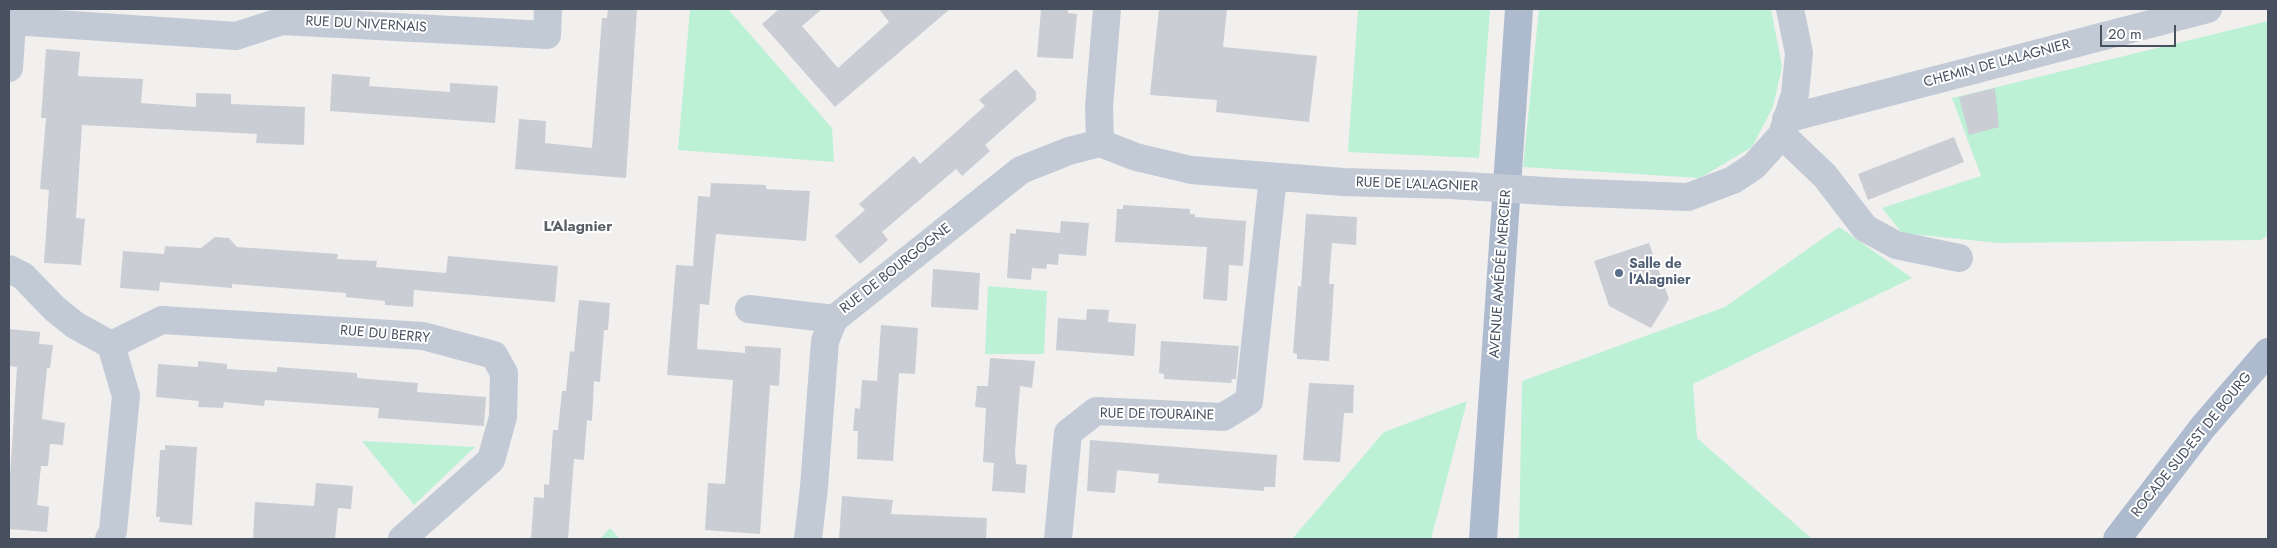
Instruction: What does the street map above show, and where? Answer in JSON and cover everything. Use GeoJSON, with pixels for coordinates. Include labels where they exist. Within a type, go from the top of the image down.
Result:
{"type":"FeatureCollection","features":[{"type":"Feature","properties":{"kind":"main road","name":"AVENUE AMÉDÉE MERCIER"},"geometry":{"type":"LineString","coordinates":[[1483,539],[1519,9]]}},
{"type":"Feature","properties":{"kind":"main road","name":"ROCADE SUD-EST DE BOURG"},"geometry":{"type":"LineString","coordinates":[[2117,539],[2203,427],[2268,352]]}},
{"type":"Feature","properties":{"kind":"street","name":"RUE DU NIVERNAIS"},"geometry":{"type":"LineString","coordinates":[[13,15],[236,36],[282,21],[547,34],[548,9]]}},
{"type":"Feature","properties":{"kind":"street"},"geometry":{"type":"LineString","coordinates":[[1100,143],[1099,106],[1107,9]]}},
{"type":"Feature","properties":{"kind":"street","name":"RUE DE L'ALAGNIER"},"geometry":{"type":"LineString","coordinates":[[1100,143],[1136,157],[1191,170],[1343,182],[1451,185],[1688,197],[1733,180],[1754,166],[1784,127],[1795,94],[1799,53],[1790,9]]}},
{"type":"Feature","properties":{"kind":"street","name":"CHEMIN DE L'ALAGNIER"},"geometry":{"type":"LineString","coordinates":[[1784,127],[2208,9]]}},
{"type":"Feature","properties":{"kind":"street"},"geometry":{"type":"LineString","coordinates":[[9,68],[13,15]]}},
{"type":"Feature","properties":{"kind":"street"},"geometry":{"type":"LineString","coordinates":[[1784,127],[1825,176],[1864,228],[1896,244],[1959,258]]}},
{"type":"Feature","properties":{"kind":"street","name":"RUE DE BOURGOGNE"},"geometry":{"type":"LineString","coordinates":[[808,539],[814,488],[825,341],[834,318],[1020,170],[1069,151],[1100,143]]}},
{"type":"Feature","properties":{"kind":"street","name":"RUE DE TOURAINE"},"geometry":{"type":"LineString","coordinates":[[1058,539],[1068,433],[1096,411],[1223,417],[1249,401],[1273,177]]}},
{"type":"Feature","properties":{"kind":"street"},"geometry":{"type":"LineString","coordinates":[[9,269],[23,276],[55,309],[75,325],[111,345],[126,396],[113,531],[109,539]]}},
{"type":"Feature","properties":{"kind":"street"},"geometry":{"type":"LineString","coordinates":[[749,309],[834,318]]}},
{"type":"Feature","properties":{"kind":"street","name":"RUE DU BERRY"},"geometry":{"type":"LineString","coordinates":[[111,345],[162,320],[423,336],[494,355],[504,373],[503,417],[492,460],[402,539]]}},
{"type":"Feature","properties":{"kind":"green space"},"geometry":{"type":"Polygon","coordinates":[[[690,9],[728,9],[832,128],[834,162],[678,150],[690,9]]]}},
{"type":"Feature","properties":{"kind":"green space"},"geometry":{"type":"Polygon","coordinates":[[[1358,9],[1490,9],[1479,158],[1348,152],[1358,9]]]}},
{"type":"Feature","properties":{"kind":"green space"},"geometry":{"type":"Polygon","coordinates":[[[1539,9],[1771,9],[1782,67],[1773,107],[1752,147],[1700,178],[1523,167],[1539,9]]]}},
{"type":"Feature","properties":{"kind":"green space"},"geometry":{"type":"Polygon","coordinates":[[[2268,21],[2268,235],[2261,240],[1999,243],[1902,233],[1882,208],[1981,176],[1952,98],[2268,21]]]}},
{"type":"Feature","properties":{"kind":"green space"},"geometry":{"type":"Polygon","coordinates":[[[1839,227],[1912,278],[1693,384],[1697,438],[1812,539],[1519,539],[1522,381],[1725,307],[1839,227]]]}},
{"type":"Feature","properties":{"kind":"green space"},"geometry":{"type":"Polygon","coordinates":[[[988,286],[1047,291],[1044,354],[985,354],[988,286]]]}},
{"type":"Feature","properties":{"kind":"green space"},"geometry":{"type":"Polygon","coordinates":[[[1467,401],[1431,539],[1292,539],[1384,432],[1467,401]]]}},
{"type":"Feature","properties":{"kind":"green space"},"geometry":{"type":"Polygon","coordinates":[[[362,441],[475,447],[414,505],[362,441]]]}},
{"type":"Feature","properties":{"kind":"green space"},"geometry":{"type":"Polygon","coordinates":[[[610,528],[620,539],[600,539],[610,528]]]}},
{"type":"Feature","properties":{"kind":"building"},"geometry":{"type":"Polygon","coordinates":[[[608,9],[637,9],[626,178],[515,169],[519,119],[546,121],[545,143],[592,148],[602,18],[607,18],[608,9]]]}},
{"type":"Feature","properties":{"kind":"building"},"geometry":{"type":"Polygon","coordinates":[[[779,9],[822,9],[802,26],[838,68],[889,22],[879,9],[950,9],[835,107],[762,24],[779,9]]]}},
{"type":"Feature","properties":{"kind":"building"},"geometry":{"type":"Polygon","coordinates":[[[1041,9],[1068,9],[1068,13],[1077,14],[1073,59],[1037,57],[1041,9]]]}},
{"type":"Feature","properties":{"kind":"building"},"geometry":{"type":"Polygon","coordinates":[[[1159,9],[1227,9],[1223,47],[1317,56],[1309,122],[1216,112],[1217,100],[1150,95],[1159,9]]]}},
{"type":"Feature","properties":{"kind":"building"},"geometry":{"type":"Polygon","coordinates":[[[46,49],[80,52],[78,76],[143,79],[141,103],[196,107],[196,93],[231,94],[231,104],[305,107],[304,145],[256,143],[257,134],[82,125],[76,218],[85,219],[81,265],[44,263],[49,190],[40,189],[46,118],[41,118],[46,49]]]}},
{"type":"Feature","properties":{"kind":"building"},"geometry":{"type":"Polygon","coordinates":[[[1016,69],[1036,92],[1036,100],[985,145],[990,151],[962,176],[956,169],[882,232],[888,240],[860,264],[835,236],[865,210],[859,204],[914,156],[920,164],[985,106],[979,100],[1016,69]]]}},
{"type":"Feature","properties":{"kind":"building"},"geometry":{"type":"Polygon","coordinates":[[[332,74],[370,77],[369,86],[450,92],[450,83],[498,86],[495,123],[330,111],[332,74]]]}},
{"type":"Feature","properties":{"kind":"building"},"geometry":{"type":"Polygon","coordinates":[[[1995,88],[1999,127],[1969,135],[1959,97],[1995,88]]]}},
{"type":"Feature","properties":{"kind":"building"},"geometry":{"type":"Polygon","coordinates":[[[1954,137],[1964,162],[1868,200],[1858,174],[1954,137]]]}},
{"type":"Feature","properties":{"kind":"building"},"geometry":{"type":"Polygon","coordinates":[[[711,183],[766,185],[766,189],[810,191],[806,241],[716,234],[709,305],[700,304],[697,349],[745,353],[745,346],[781,348],[779,386],[770,385],[760,534],[705,530],[708,483],[725,484],[733,380],[667,375],[676,265],[693,266],[698,196],[710,197],[711,183]]]}},
{"type":"Feature","properties":{"kind":"building"},"geometry":{"type":"Polygon","coordinates":[[[1123,205],[1190,209],[1190,214],[1195,214],[1195,217],[1246,221],[1243,266],[1229,265],[1227,301],[1203,299],[1207,247],[1115,242],[1117,209],[1123,209],[1123,205]]]}},
{"type":"Feature","properties":{"kind":"building"},"geometry":{"type":"Polygon","coordinates":[[[1306,214],[1357,217],[1356,245],[1332,243],[1329,284],[1334,284],[1329,361],[1297,359],[1297,354],[1293,353],[1298,286],[1301,287],[1306,214]]]}},
{"type":"Feature","properties":{"kind":"building"},"geometry":{"type":"Polygon","coordinates":[[[1061,221],[1089,223],[1086,256],[1059,254],[1058,265],[1047,264],[1046,269],[1032,268],[1031,280],[1007,278],[1010,233],[1016,234],[1016,229],[1060,233],[1061,221]]]}},
{"type":"Feature","properties":{"kind":"building"},"geometry":{"type":"Polygon","coordinates":[[[215,237],[229,238],[237,247],[338,254],[337,259],[377,261],[376,267],[446,273],[448,256],[558,266],[555,302],[414,290],[413,307],[385,305],[385,301],[346,297],[346,293],[232,284],[232,288],[160,282],[159,291],[120,288],[123,251],[164,254],[165,246],[201,248],[215,237]]]}},
{"type":"Feature","properties":{"kind":"building"},"geometry":{"type":"Polygon","coordinates":[[[1649,243],[1669,299],[1651,328],[1609,306],[1594,261],[1649,243]]]}},
{"type":"Feature","properties":{"kind":"building"},"geometry":{"type":"Polygon","coordinates":[[[933,269],[980,273],[978,310],[931,307],[933,269]]]}},
{"type":"Feature","properties":{"kind":"building"},"geometry":{"type":"Polygon","coordinates":[[[579,300],[610,303],[608,330],[604,330],[600,382],[594,381],[592,421],[587,420],[584,460],[574,459],[568,539],[531,539],[534,497],[544,498],[544,484],[549,485],[553,430],[558,430],[562,391],[566,391],[570,351],[574,352],[579,300]]]}},
{"type":"Feature","properties":{"kind":"building"},"geometry":{"type":"Polygon","coordinates":[[[1087,309],[1109,310],[1108,322],[1136,324],[1134,356],[1056,350],[1058,318],[1086,320],[1087,309]]]}},
{"type":"Feature","properties":{"kind":"building"},"geometry":{"type":"Polygon","coordinates":[[[881,325],[918,328],[915,374],[899,373],[893,461],[857,459],[858,431],[853,431],[855,408],[860,409],[862,380],[877,381],[881,325]]]}},
{"type":"Feature","properties":{"kind":"building"},"geometry":{"type":"Polygon","coordinates":[[[9,329],[40,332],[39,344],[53,345],[50,368],[47,368],[42,419],[65,423],[63,445],[50,444],[48,466],[41,466],[37,505],[49,507],[47,532],[9,529],[9,492],[17,367],[9,366],[9,329]]]}},
{"type":"Feature","properties":{"kind":"building"},"geometry":{"type":"Polygon","coordinates":[[[1161,341],[1239,346],[1236,379],[1232,379],[1231,383],[1164,379],[1164,374],[1159,373],[1161,341]]]}},
{"type":"Feature","properties":{"kind":"building"},"geometry":{"type":"Polygon","coordinates":[[[990,358],[1035,361],[1032,388],[1020,386],[1015,453],[1016,464],[1027,465],[1025,493],[992,491],[994,463],[983,462],[986,408],[975,407],[977,386],[988,386],[990,358]]]}},
{"type":"Feature","properties":{"kind":"building"},"geometry":{"type":"Polygon","coordinates":[[[198,361],[227,364],[227,369],[277,372],[277,367],[357,373],[357,378],[418,383],[417,392],[486,397],[484,426],[378,418],[379,408],[265,400],[264,406],[224,402],[223,408],[198,407],[199,401],[156,397],[158,364],[198,367],[198,361]]]}},
{"type":"Feature","properties":{"kind":"building"},"geometry":{"type":"Polygon","coordinates":[[[1309,383],[1354,385],[1353,413],[1344,413],[1340,462],[1303,460],[1309,383]]]}},
{"type":"Feature","properties":{"kind":"building"},"geometry":{"type":"Polygon","coordinates":[[[1090,440],[1277,455],[1275,487],[1264,487],[1264,491],[1158,483],[1159,474],[1117,470],[1115,493],[1087,491],[1090,440]]]}},
{"type":"Feature","properties":{"kind":"building"},"geometry":{"type":"Polygon","coordinates":[[[165,445],[197,447],[192,525],[159,522],[160,517],[156,517],[160,450],[165,450],[165,445]]]}},
{"type":"Feature","properties":{"kind":"building"},"geometry":{"type":"Polygon","coordinates":[[[316,483],[353,486],[351,509],[338,508],[335,539],[253,539],[255,502],[314,506],[316,483]]]}},
{"type":"Feature","properties":{"kind":"building"},"geometry":{"type":"Polygon","coordinates":[[[842,496],[893,500],[891,514],[987,518],[986,539],[839,539],[842,496]]]}},
{"type":"Feature","properties":{"kind":"place","name":"Salle de l'Alagnier"},"geometry":{"type":"Point","coordinates":[1619,273]}},
{"type":"Feature","properties":{"kind":"district","name":"L'Alagnier"},"geometry":{"type":"Point","coordinates":[578,227]}}]}
